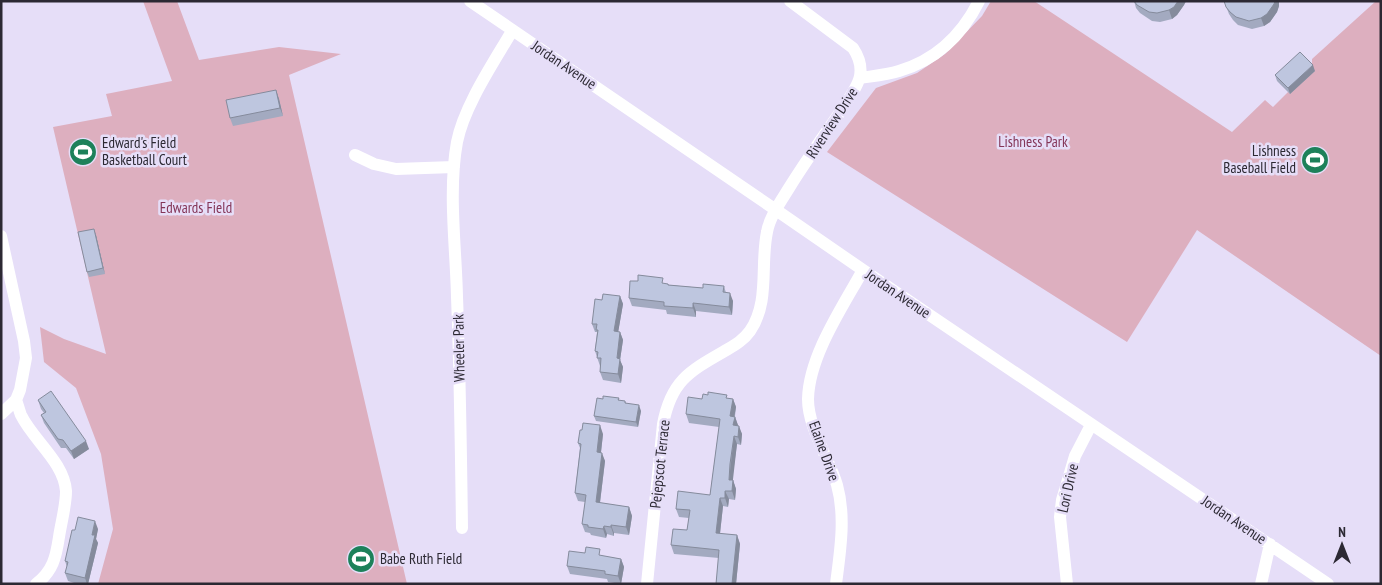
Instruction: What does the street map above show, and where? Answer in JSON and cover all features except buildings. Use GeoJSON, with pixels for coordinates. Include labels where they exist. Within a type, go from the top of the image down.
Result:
{"type":"FeatureCollection","features":[{"type":"Feature","properties":{"kind":"street","name":"Jordan Avenue"},"geometry":{"type":"LineString","coordinates":[[470,1],[1091,425],[1328,584]]}},
{"type":"Feature","properties":{"kind":"street","name":"Riverview Drive"},"geometry":{"type":"LineString","coordinates":[[776,210],[792,182],[849,98],[860,78],[861,67],[858,56],[853,48],[790,1]]}},
{"type":"Feature","properties":{"kind":"street"},"geometry":{"type":"LineString","coordinates":[[860,78],[904,70],[920,63],[940,50],[959,34],[979,1]]}},
{"type":"Feature","properties":{"kind":"street","name":"Wheeler Park"},"geometry":{"type":"LineString","coordinates":[[462,528],[454,167],[457,141],[467,112],[480,85],[512,31]]}},
{"type":"Feature","properties":{"kind":"street"},"geometry":{"type":"LineString","coordinates":[[355,155],[374,164],[396,169],[454,167]]}},
{"type":"Feature","properties":{"kind":"street","name":"Pejepscot Terrace"},"geometry":{"type":"LineString","coordinates":[[647,584],[666,408],[679,383],[687,374],[739,343],[749,333],[756,321],[764,289],[768,229],[776,210]]}},
{"type":"Feature","properties":{"kind":"street"},"geometry":{"type":"LineString","coordinates":[[1,236],[26,358],[20,390],[16,400],[1,414]]}},
{"type":"Feature","properties":{"kind":"street","name":"Elaine Drive"},"geometry":{"type":"LineString","coordinates":[[836,584],[842,520],[838,488],[815,431],[808,401],[813,370],[823,343],[863,270]]}},
{"type":"Feature","properties":{"kind":"street"},"geometry":{"type":"LineString","coordinates":[[16,400],[22,416],[55,463],[62,476],[66,491],[52,566],[36,584]]}},
{"type":"Feature","properties":{"kind":"street","name":"Lori Drive"},"geometry":{"type":"LineString","coordinates":[[1067,584],[1060,517],[1062,500],[1075,456],[1091,425]]}},
{"type":"Feature","properties":{"kind":"street"},"geometry":{"type":"LineString","coordinates":[[1262,584],[1270,544]]}},
{"type":"Feature","properties":{"kind":"green space","name":"Edwards Field"},"geometry":{"type":"Polygon","coordinates":[[[143,1],[177,1],[199,60],[279,47],[341,54],[289,75],[407,584],[98,584],[113,529],[101,454],[76,388],[44,362],[40,327],[64,339],[106,354],[53,127],[112,116],[106,94],[172,81],[143,1]]]}},
{"type":"Feature","properties":{"kind":"green space","name":"Lishness Park"},"geometry":{"type":"Polygon","coordinates":[[[991,1],[1034,1],[1232,132],[1265,100],[1273,107],[1312,68],[1312,59],[1376,1],[1381,1],[1381,356],[1197,230],[1127,342],[827,152],[876,88],[917,73],[945,54],[982,16],[991,1]]]}},
{"type":"Feature","properties":{"kind":"place","name":"Edward's Field Basketball Court"},"geometry":{"type":"Point","coordinates":[83,152]}},
{"type":"Feature","properties":{"kind":"place","name":"Lishness Baseball Field"},"geometry":{"type":"Point","coordinates":[1315,160]}},
{"type":"Feature","properties":{"kind":"place","name":"Babe Ruth Field"},"geometry":{"type":"Point","coordinates":[361,559]}}]}
